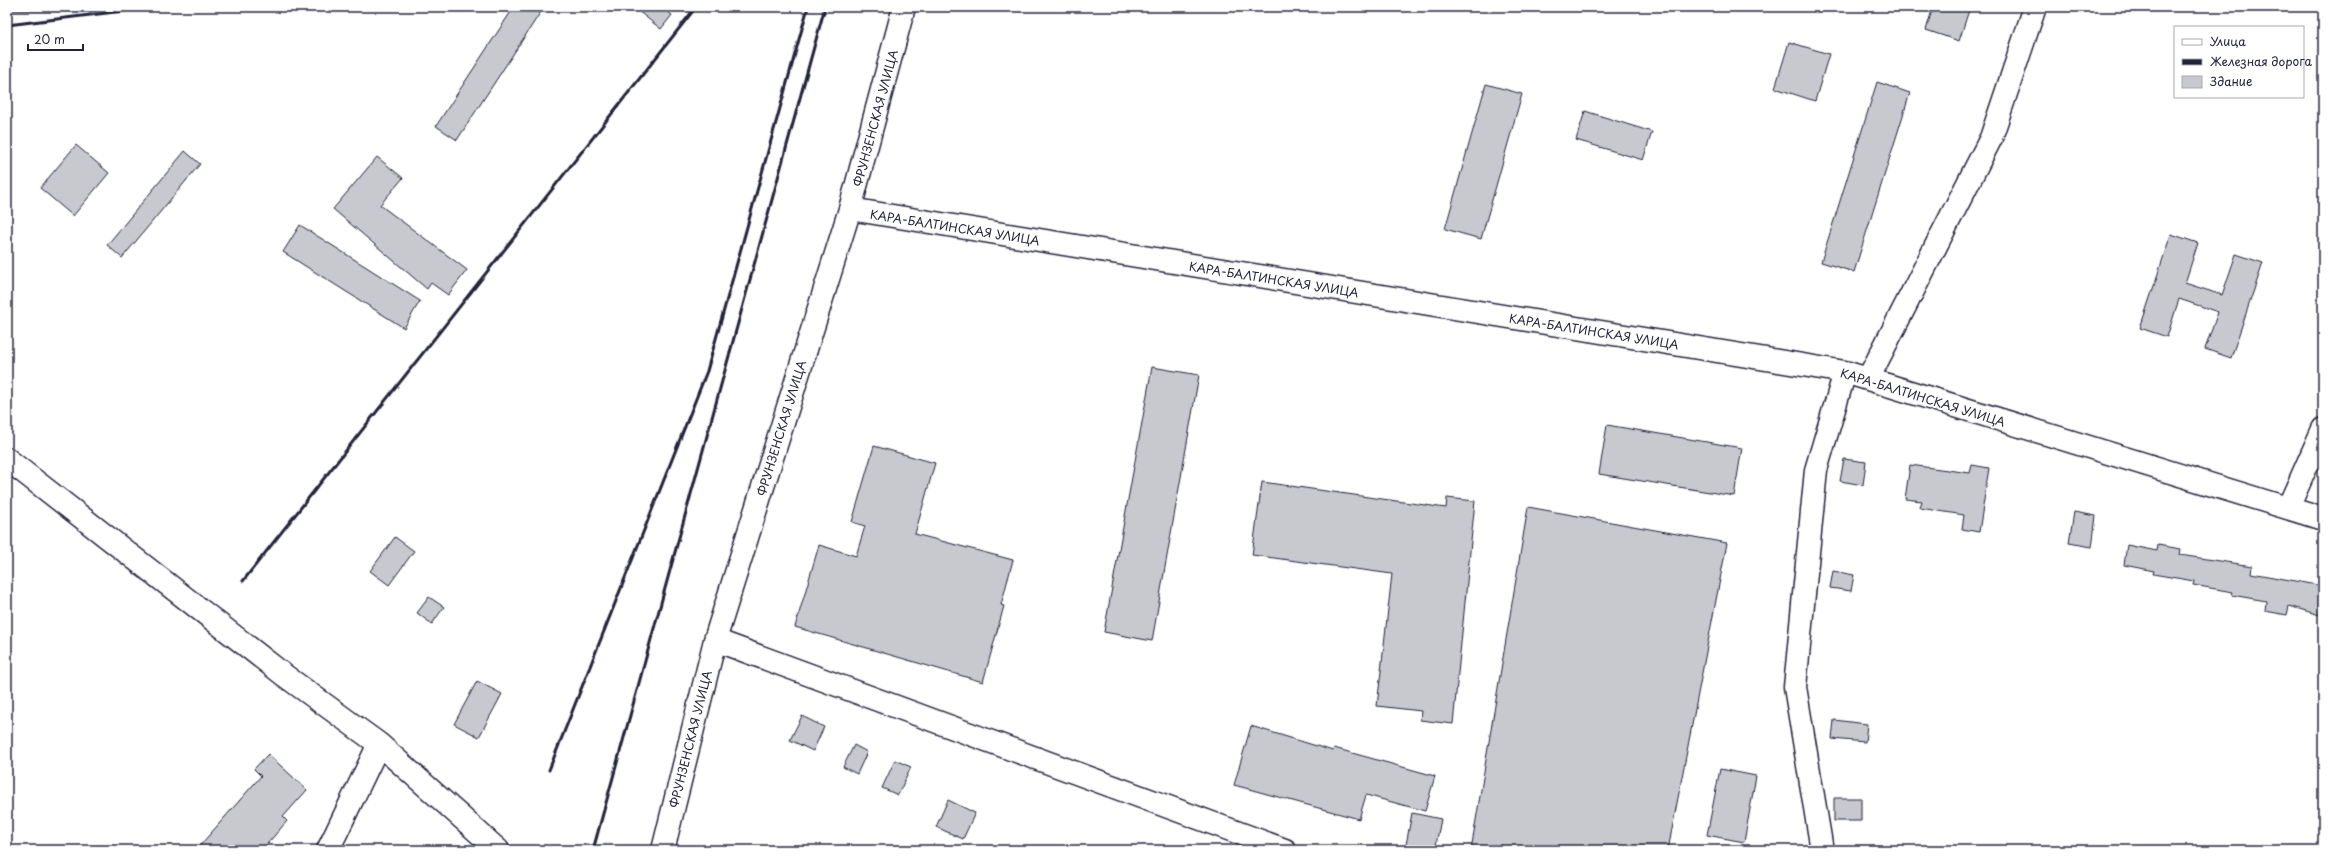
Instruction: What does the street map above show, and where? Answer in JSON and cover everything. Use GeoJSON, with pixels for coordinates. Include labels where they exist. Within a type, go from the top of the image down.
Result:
{"type":"FeatureCollection","features":[{"type":"Feature","properties":{"kind":"street","name":"ФРУНЗЕНСКАЯ УЛИЦА"},"geometry":{"type":"LineString","coordinates":[[663,850],[715,640],[850,209],[904,7]]}},
{"type":"Feature","properties":{"kind":"street"},"geometry":{"type":"LineString","coordinates":[[1868,379],[1991,138],[2035,7]]}},
{"type":"Feature","properties":{"kind":"street","name":"КАРА-БАЛТИНСКАЯ УЛИЦА"},"geometry":{"type":"LineString","coordinates":[[850,209],[1845,372],[2323,519]]}},
{"type":"Feature","properties":{"kind":"street"},"geometry":{"type":"LineString","coordinates":[[1822,850],[1795,687],[1816,470],[1845,372]]}},
{"type":"Feature","properties":{"kind":"street"},"geometry":{"type":"LineString","coordinates":[[2288,508],[2323,428]]}},
{"type":"Feature","properties":{"kind":"street"},"geometry":{"type":"LineString","coordinates":[[7,459],[284,676],[379,744],[498,850]]}},
{"type":"Feature","properties":{"kind":"street"},"geometry":{"type":"LineString","coordinates":[[715,640],[1285,850]]}},
{"type":"Feature","properties":{"kind":"street"},"geometry":{"type":"LineString","coordinates":[[328,850],[379,744]]}},
{"type":"Feature","properties":{"kind":"building"},"geometry":{"type":"Polygon","coordinates":[[[514,7],[544,7],[457,140],[436,126],[514,7]]]}},
{"type":"Feature","properties":{"kind":"building"},"geometry":{"type":"Polygon","coordinates":[[[633,7],[662,7],[672,15],[661,29],[633,7]]]}},
{"type":"Feature","properties":{"kind":"building"},"geometry":{"type":"Polygon","coordinates":[[[1933,7],[1970,7],[1959,41],[1926,30],[1933,7]]]}},
{"type":"Feature","properties":{"kind":"building"},"geometry":{"type":"Polygon","coordinates":[[[1789,42],[1829,54],[1815,101],[1775,88],[1789,42]]]}},
{"type":"Feature","properties":{"kind":"building"},"geometry":{"type":"Polygon","coordinates":[[[1877,82],[1910,93],[1854,272],[1821,262],[1877,82]]]}},
{"type":"Feature","properties":{"kind":"building"},"geometry":{"type":"Polygon","coordinates":[[[1486,84],[1522,94],[1481,239],[1445,229],[1486,84]]]}},
{"type":"Feature","properties":{"kind":"building"},"geometry":{"type":"Polygon","coordinates":[[[1585,111],[1652,132],[1643,160],[1576,140],[1585,111]]]}},
{"type":"Feature","properties":{"kind":"building"},"geometry":{"type":"Polygon","coordinates":[[[76,145],[109,173],[73,216],[40,188],[76,145]]]}},
{"type":"Feature","properties":{"kind":"building"},"geometry":{"type":"Polygon","coordinates":[[[185,151],[200,164],[122,258],[107,245],[185,151]]]}},
{"type":"Feature","properties":{"kind":"building"},"geometry":{"type":"Polygon","coordinates":[[[377,157],[403,178],[380,205],[467,270],[448,295],[431,283],[427,289],[333,209],[377,157]]]}},
{"type":"Feature","properties":{"kind":"building"},"geometry":{"type":"Polygon","coordinates":[[[300,225],[420,301],[404,328],[283,252],[300,225]]]}},
{"type":"Feature","properties":{"kind":"building"},"geometry":{"type":"Polygon","coordinates":[[[2171,234],[2198,243],[2185,283],[2222,295],[2236,254],[2263,263],[2231,358],[2205,349],[2218,312],[2179,299],[2167,337],[2140,328],[2171,234]]]}},
{"type":"Feature","properties":{"kind":"building"},"geometry":{"type":"Polygon","coordinates":[[[1152,367],[1199,375],[1152,641],[1104,632],[1152,367]]]}},
{"type":"Feature","properties":{"kind":"building"},"geometry":{"type":"Polygon","coordinates":[[[1607,425],[1742,448],[1734,496],[1599,474],[1607,425]]]}},
{"type":"Feature","properties":{"kind":"building"},"geometry":{"type":"Polygon","coordinates":[[[874,446],[935,463],[915,534],[1013,560],[1001,605],[1004,606],[983,682],[795,627],[819,545],[856,556],[865,526],[852,522],[874,446]]]}},
{"type":"Feature","properties":{"kind":"building"},"geometry":{"type":"Polygon","coordinates":[[[1844,459],[1866,462],[1863,485],[1840,481],[1844,459]]]}},
{"type":"Feature","properties":{"kind":"building"},"geometry":{"type":"Polygon","coordinates":[[[1910,465],[1970,473],[1972,465],[1989,468],[1979,532],[1962,529],[1964,515],[1920,508],[1922,501],[1905,499],[1910,465]]]}},
{"type":"Feature","properties":{"kind":"building"},"geometry":{"type":"Polygon","coordinates":[[[1262,482],[1446,508],[1447,498],[1475,501],[1453,724],[1420,720],[1421,711],[1377,706],[1392,574],[1252,555],[1262,482]]]}},
{"type":"Feature","properties":{"kind":"building"},"geometry":{"type":"Polygon","coordinates":[[[1528,507],[1727,543],[1668,850],[1471,850],[1528,507]]]}},
{"type":"Feature","properties":{"kind":"building"},"geometry":{"type":"Polygon","coordinates":[[[2074,512],[2096,516],[2092,547],[2069,543],[2074,512]]]}},
{"type":"Feature","properties":{"kind":"building"},"geometry":{"type":"Polygon","coordinates":[[[395,537],[414,551],[389,585],[370,571],[395,537]]]}},
{"type":"Feature","properties":{"kind":"building"},"geometry":{"type":"Polygon","coordinates":[[[2127,545],[2157,551],[2158,545],[2181,549],[2180,555],[2252,566],[2251,573],[2323,586],[2323,616],[2289,606],[2287,615],[2265,611],[2266,601],[2232,595],[2233,592],[2193,585],[2194,581],[2153,574],[2154,571],[2124,565],[2127,545]]]}},
{"type":"Feature","properties":{"kind":"building"},"geometry":{"type":"Polygon","coordinates":[[[1833,571],[1854,575],[1851,591],[1830,588],[1833,571]]]}},
{"type":"Feature","properties":{"kind":"building"},"geometry":{"type":"Polygon","coordinates":[[[429,597],[444,607],[432,624],[417,613],[429,597]]]}},
{"type":"Feature","properties":{"kind":"building"},"geometry":{"type":"Polygon","coordinates":[[[477,681],[502,694],[479,737],[454,724],[477,681]]]}},
{"type":"Feature","properties":{"kind":"building"},"geometry":{"type":"Polygon","coordinates":[[[802,716],[824,727],[813,751],[790,740],[802,716]]]}},
{"type":"Feature","properties":{"kind":"building"},"geometry":{"type":"Polygon","coordinates":[[[1834,720],[1867,724],[1865,742],[1832,739],[1834,720]]]}},
{"type":"Feature","properties":{"kind":"building"},"geometry":{"type":"Polygon","coordinates":[[[1251,726],[1333,751],[1334,748],[1435,776],[1425,811],[1366,795],[1359,819],[1234,785],[1251,726]]]}},
{"type":"Feature","properties":{"kind":"building"},"geometry":{"type":"Polygon","coordinates":[[[854,745],[867,752],[857,774],[843,767],[854,745]]]}},
{"type":"Feature","properties":{"kind":"building"},"geometry":{"type":"Polygon","coordinates":[[[268,754],[307,790],[283,817],[287,821],[262,850],[196,850],[261,776],[254,769],[268,754]]]}},
{"type":"Feature","properties":{"kind":"building"},"geometry":{"type":"Polygon","coordinates":[[[895,760],[911,767],[898,795],[882,788],[895,760]]]}},
{"type":"Feature","properties":{"kind":"building"},"geometry":{"type":"Polygon","coordinates":[[[1720,769],[1756,776],[1744,842],[1707,835],[1720,769]]]}},
{"type":"Feature","properties":{"kind":"building"},"geometry":{"type":"Polygon","coordinates":[[[1834,798],[1861,798],[1861,821],[1834,821],[1834,798]]]}},
{"type":"Feature","properties":{"kind":"building"},"geometry":{"type":"Polygon","coordinates":[[[948,800],[975,813],[963,839],[936,827],[948,800]]]}},
{"type":"Feature","properties":{"kind":"building"},"geometry":{"type":"Polygon","coordinates":[[[1412,813],[1441,819],[1435,850],[1405,850],[1412,813]]]}},
{"type":"Feature","properties":{"kind":"railway"},"geometry":{"type":"LineString","coordinates":[[7,25],[157,7]]}},
{"type":"Feature","properties":{"kind":"railway"},"geometry":{"type":"LineString","coordinates":[[243,581],[696,7]]}},
{"type":"Feature","properties":{"kind":"railway"},"geometry":{"type":"LineString","coordinates":[[549,770],[707,371],[808,7]]}},
{"type":"Feature","properties":{"kind":"railway"},"geometry":{"type":"LineString","coordinates":[[593,850],[825,7]]}},
{"type":"Feature","properties":{"kind":"railway"},"geometry":{"type":"LineString","coordinates":[[7,9],[97,10]]}}]}
